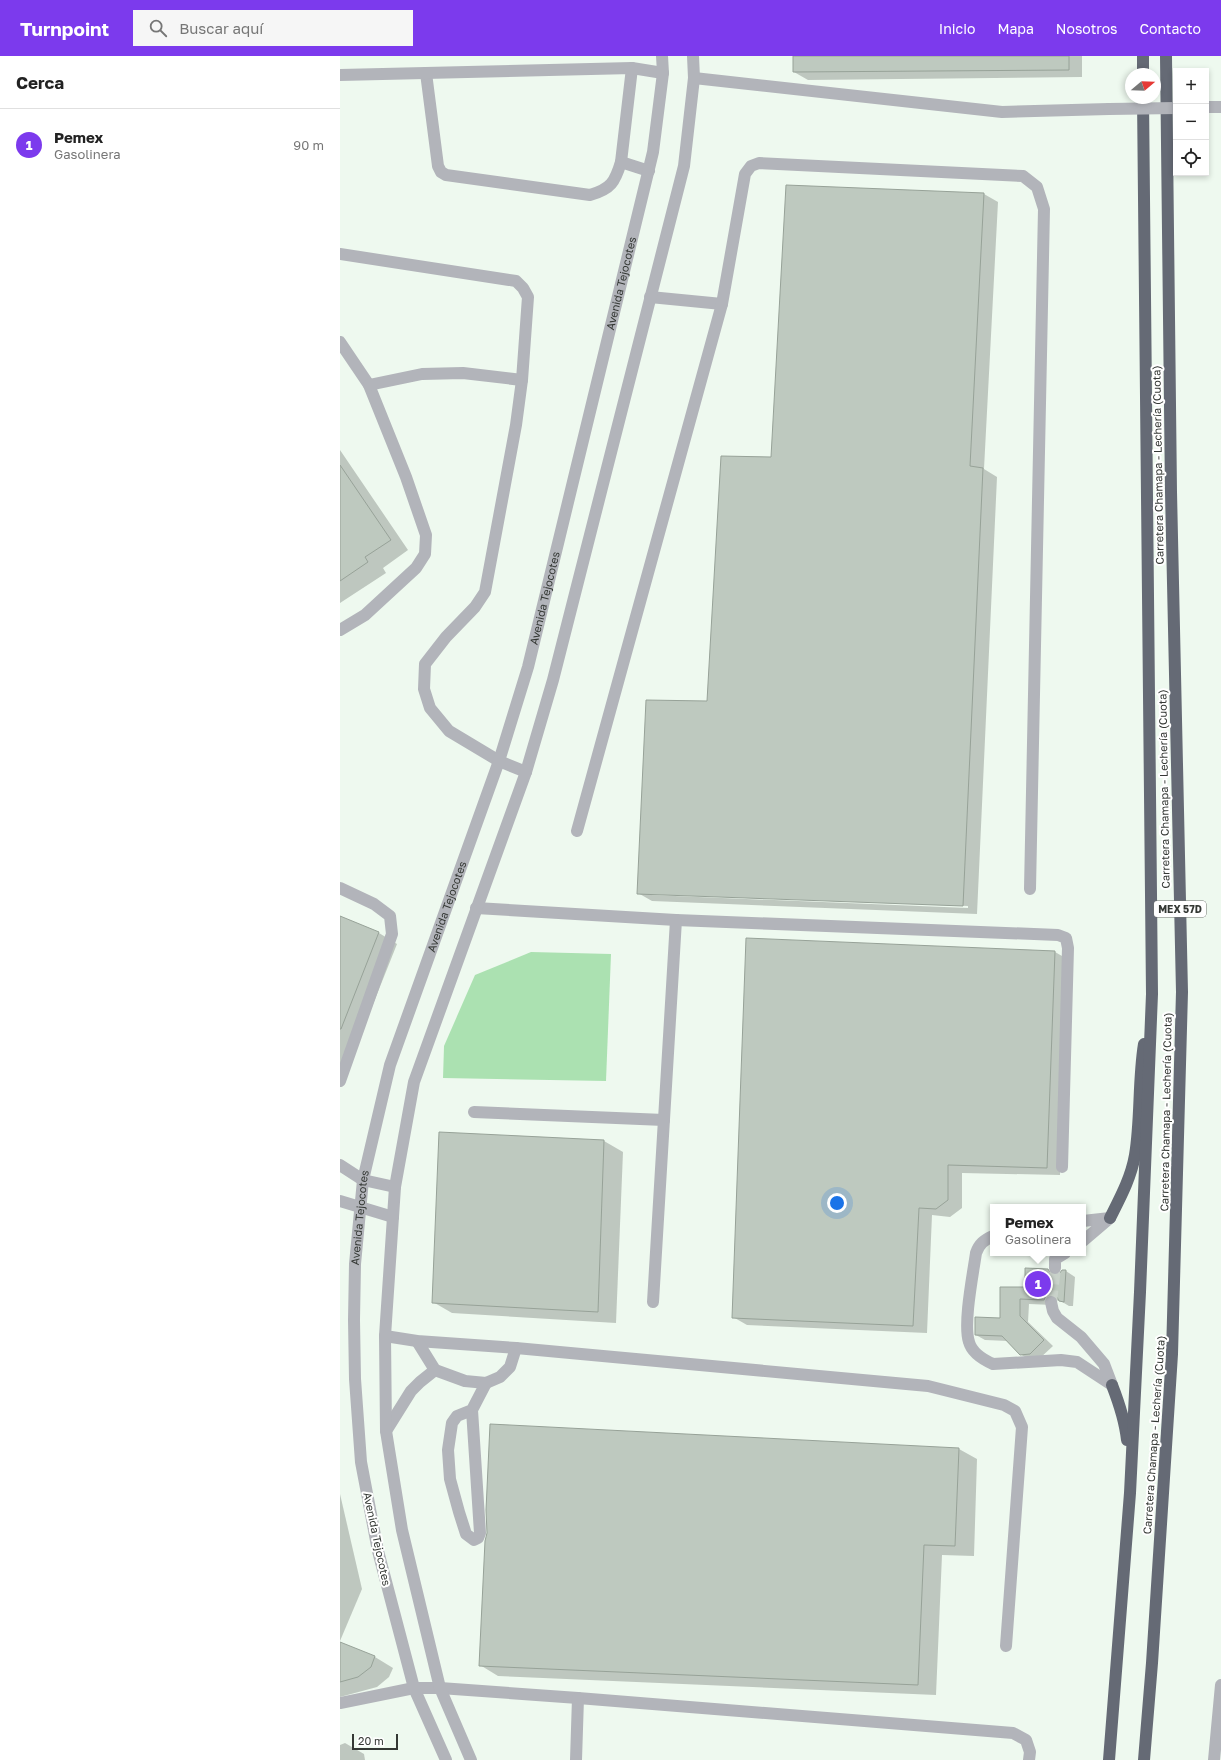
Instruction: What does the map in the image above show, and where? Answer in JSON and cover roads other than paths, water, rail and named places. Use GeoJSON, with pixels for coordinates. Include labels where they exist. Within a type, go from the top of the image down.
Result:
{"type":"FeatureCollection","features":[{"type":"Feature","properties":{"kind":"highway"},"geometry":{"type":"LineString","coordinates":[[1143,56],[1143,68]]}},
{"type":"Feature","properties":{"kind":"highway","name":"Carretera Chamapa - Lechería (Cuota)"},"geometry":{"type":"LineString","coordinates":[[1144,1760],[1152,1663],[1172,1354],[1182,992],[1171,492],[1166,56]]}},
{"type":"Feature","properties":{"kind":"highway","name":"Carretera Chamapa - Lechería (Cuota)"},"geometry":{"type":"LineString","coordinates":[[1109,1760],[1130,1493],[1152,994],[1143,104]]}},
{"type":"Feature","properties":{"kind":"highway"},"geometry":{"type":"LineString","coordinates":[[1110,1218],[1126,1186],[1135,1155],[1141,1063],[1152,994]]}},
{"type":"Feature","properties":{"kind":"highway"},"geometry":{"type":"LineString","coordinates":[[1112,1385],[1121,1407],[1126,1426],[1130,1493]]}},
{"type":"Feature","properties":{"kind":"street","name":"Avenida Tejocotes"},"geometry":{"type":"LineString","coordinates":[[446,1760],[414,1688],[378,1551],[361,1462],[355,1379],[354,1320],[355,1264],[363,1180],[390,1066],[499,762],[528,667],[653,152],[663,73],[662,56]]}},
{"type":"Feature","properties":{"kind":"street"},"geometry":{"type":"LineString","coordinates":[[471,1760],[440,1688],[402,1530],[386,1431],[385,1336],[395,1188],[414,1082],[526,772],[553,680],[684,166],[694,78],[693,56]]}},
{"type":"Feature","properties":{"kind":"street"},"geometry":{"type":"LineString","coordinates":[[340,75],[632,68],[663,73]]}},
{"type":"Feature","properties":{"kind":"street"},"geometry":{"type":"LineString","coordinates":[[426,73],[438,166],[441,172],[446,175],[590,195],[601,192],[610,186],[617,176],[621,162],[632,68]]}},
{"type":"Feature","properties":{"kind":"street"},"geometry":{"type":"LineString","coordinates":[[694,78],[1002,112],[1173,108]]}},
{"type":"Feature","properties":{"kind":"street"},"geometry":{"type":"LineString","coordinates":[[1209,107],[1221,107]]}},
{"type":"Feature","properties":{"kind":"street"},"geometry":{"type":"LineString","coordinates":[[621,162],[649,170]]}},
{"type":"Feature","properties":{"kind":"street"},"geometry":{"type":"LineString","coordinates":[[578,831],[722,304],[745,174],[751,166],[759,163],[1023,176],[1037,187],[1044,209],[1030,889]]}},
{"type":"Feature","properties":{"kind":"street"},"geometry":{"type":"LineString","coordinates":[[340,254],[516,281],[523,288],[528,297],[522,380],[516,424],[485,592],[475,607],[446,637],[426,664],[424,689],[430,708],[450,731],[499,762],[526,772]]}},
{"type":"Feature","properties":{"kind":"street"},"geometry":{"type":"LineString","coordinates":[[650,297],[722,304]]}},
{"type":"Feature","properties":{"kind":"street"},"geometry":{"type":"LineString","coordinates":[[340,342],[368,385],[406,477],[426,535],[425,554],[416,568],[365,615],[340,630]]}},
{"type":"Feature","properties":{"kind":"street"},"geometry":{"type":"LineString","coordinates":[[368,385],[422,374],[463,373],[522,380]]}},
{"type":"Feature","properties":{"kind":"street"},"geometry":{"type":"LineString","coordinates":[[340,888],[374,904],[390,916],[392,934],[340,1081]]}},
{"type":"Feature","properties":{"kind":"street"},"geometry":{"type":"LineString","coordinates":[[476,908],[676,920],[1058,935],[1066,938],[1068,956],[1062,1167]]}},
{"type":"Feature","properties":{"kind":"street"},"geometry":{"type":"LineString","coordinates":[[653,1302],[676,920]]}},
{"type":"Feature","properties":{"kind":"street"},"geometry":{"type":"LineString","coordinates":[[474,1112],[664,1120]]}},
{"type":"Feature","properties":{"kind":"street"},"geometry":{"type":"LineString","coordinates":[[340,1165],[363,1180],[395,1188]]}},
{"type":"Feature","properties":{"kind":"street"},"geometry":{"type":"LineString","coordinates":[[340,1201],[393,1217]]}},
{"type":"Feature","properties":{"kind":"street"},"geometry":{"type":"LineString","coordinates":[[1086,1221],[1110,1218]]}},
{"type":"Feature","properties":{"kind":"street"},"geometry":{"type":"LineString","coordinates":[[1086,1238],[1110,1218]]}},
{"type":"Feature","properties":{"kind":"street"},"geometry":{"type":"LineString","coordinates":[[990,1238],[983,1241],[978,1247],[976,1253],[967,1330],[969,1343],[975,1352],[985,1361],[994,1364],[1061,1360],[1077,1362],[1112,1385]]}},
{"type":"Feature","properties":{"kind":"street"},"geometry":{"type":"LineString","coordinates":[[1054,1268],[1055,1259],[1060,1256]]}},
{"type":"Feature","properties":{"kind":"street"},"geometry":{"type":"LineString","coordinates":[[1051,1302],[1053,1311],[1057,1318],[1081,1337],[1104,1364],[1112,1385]]}},
{"type":"Feature","properties":{"kind":"street"},"geometry":{"type":"LineString","coordinates":[[385,1336],[928,1386],[1004,1405],[1015,1412],[1022,1427],[1006,1646]]}},
{"type":"Feature","properties":{"kind":"street"},"geometry":{"type":"LineString","coordinates":[[417,1340],[435,1370],[465,1381],[486,1383],[500,1377],[510,1367],[516,1348]]}},
{"type":"Feature","properties":{"kind":"street"},"geometry":{"type":"LineString","coordinates":[[386,1431],[411,1391],[435,1370]]}},
{"type":"Feature","properties":{"kind":"street"},"geometry":{"type":"LineString","coordinates":[[472,1410],[457,1416],[452,1423],[448,1450],[450,1479],[459,1512],[466,1534],[474,1540],[478,1538],[480,1533],[472,1410],[486,1383]]}},
{"type":"Feature","properties":{"kind":"street"},"geometry":{"type":"LineString","coordinates":[[1214,1760],[1221,1685]]}},
{"type":"Feature","properties":{"kind":"street"},"geometry":{"type":"LineString","coordinates":[[340,1703],[414,1688],[440,1688],[1013,1733],[1026,1740],[1030,1752],[1029,1760]]}},
{"type":"Feature","properties":{"kind":"street"},"geometry":{"type":"LineString","coordinates":[[576,1760],[578,1698]]}},
{"type":"Feature","properties":{"kind":"tunnel"},"geometry":{"type":"LineString","coordinates":[[1051,1302],[1055,1268]]}},
{"type":"Feature","properties":{"kind":"place","name":"Pemex"},"geometry":{"type":"Point","coordinates":[1038,1284]}}]}
